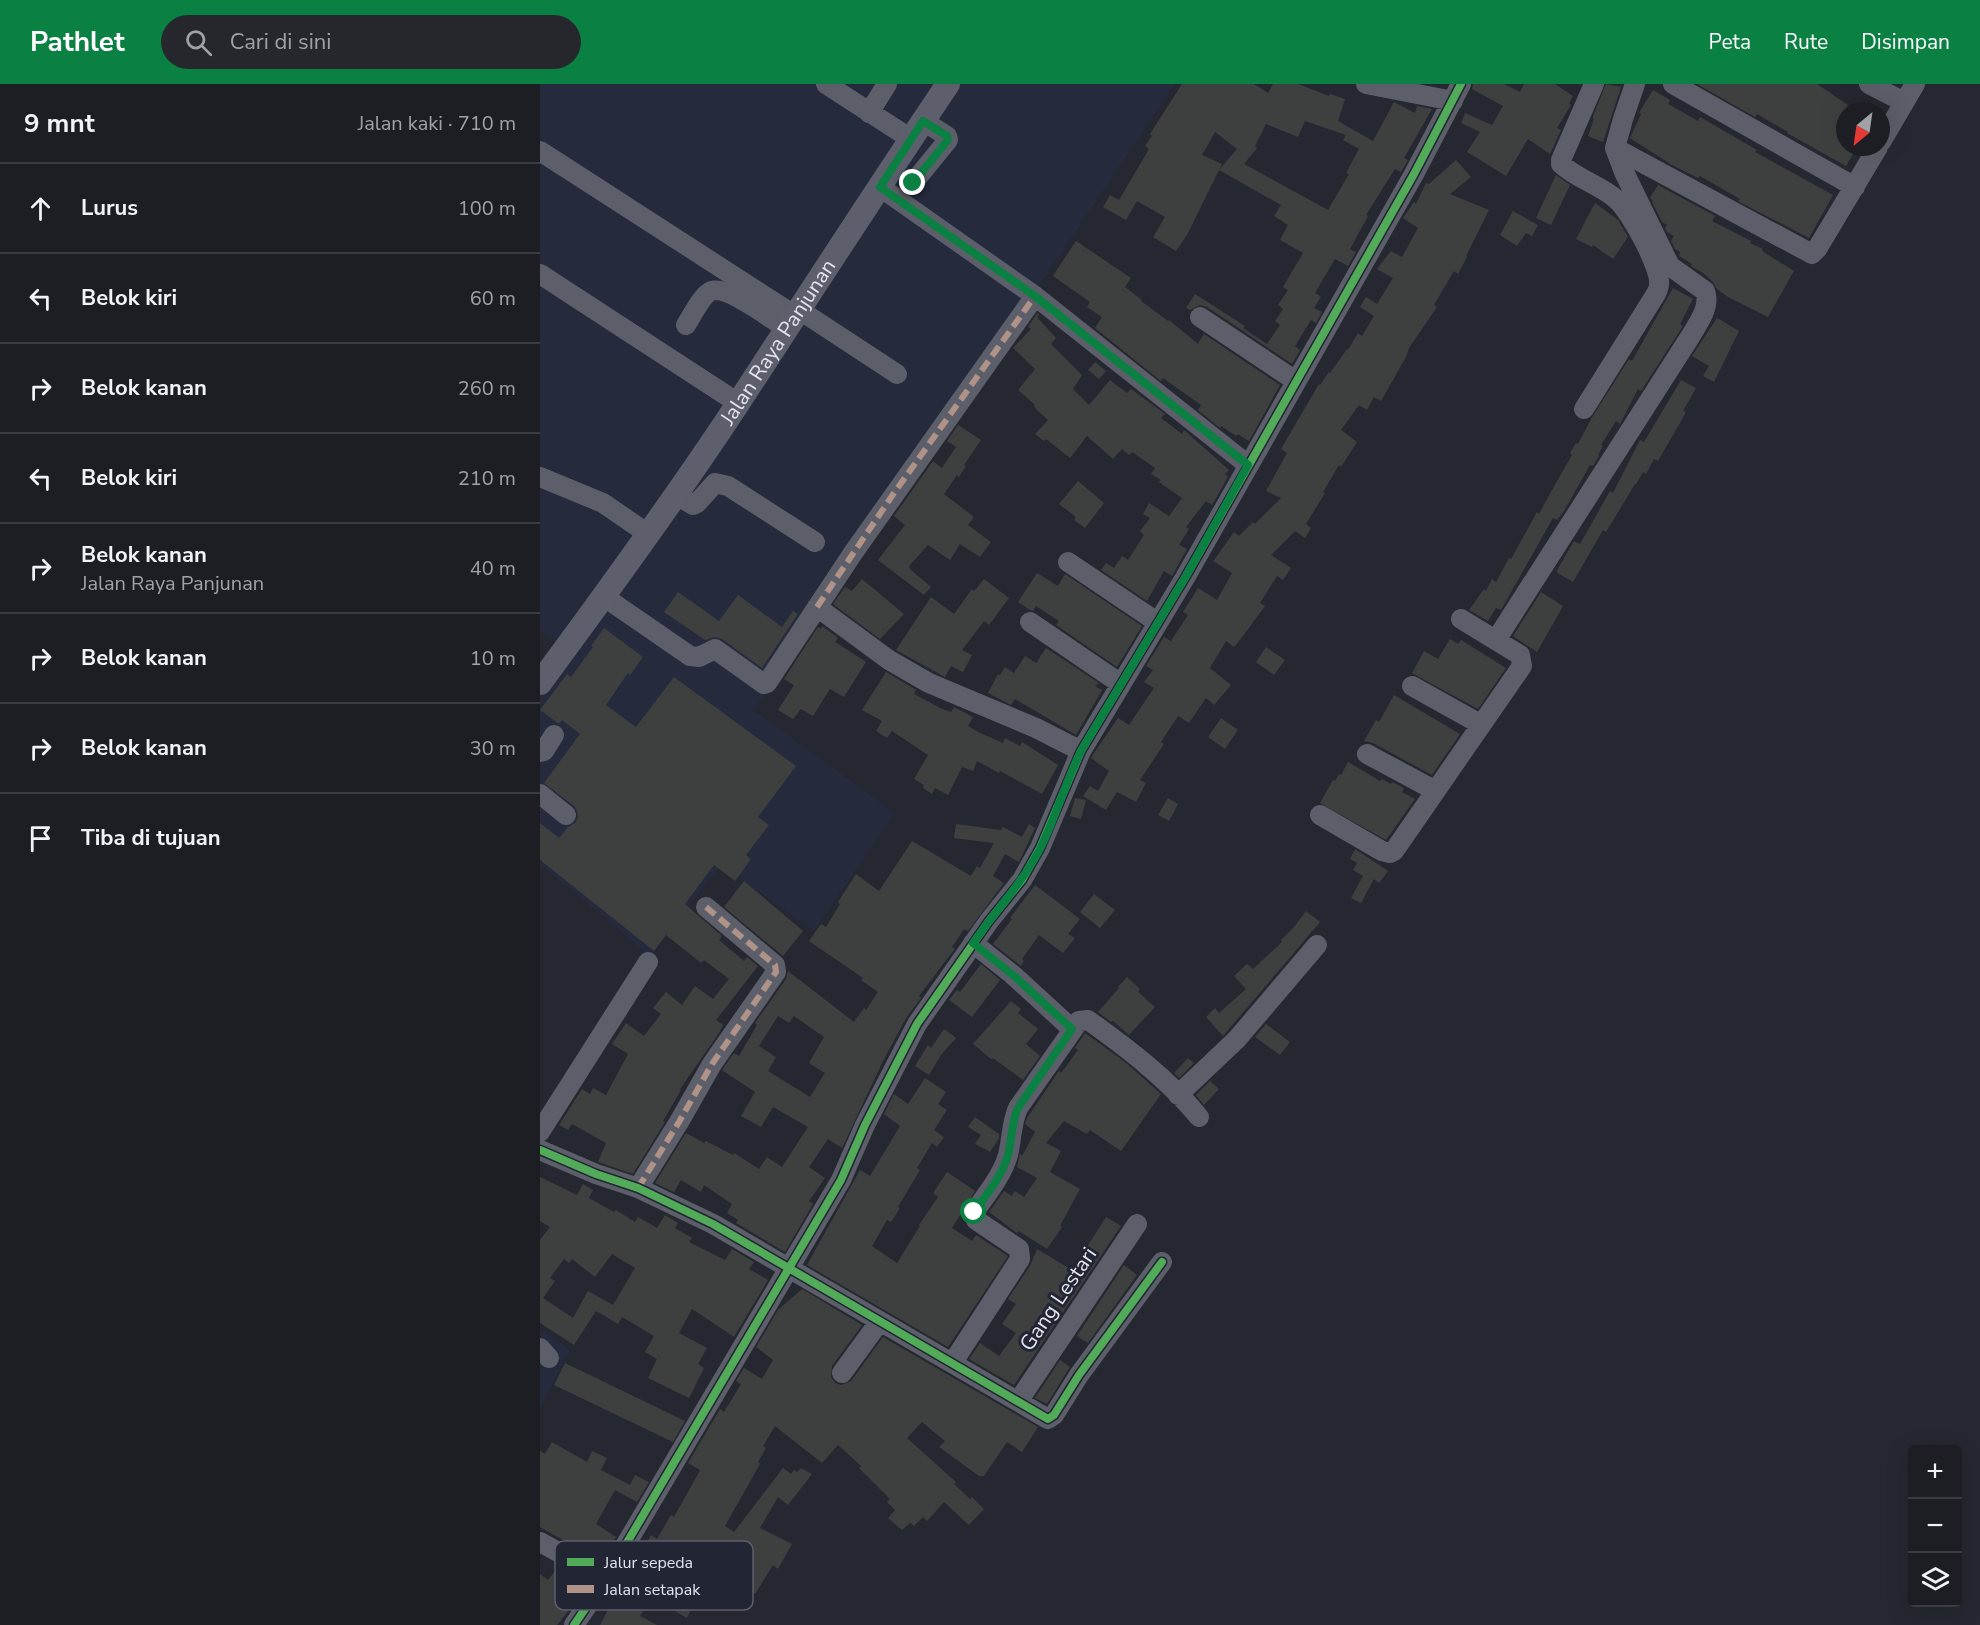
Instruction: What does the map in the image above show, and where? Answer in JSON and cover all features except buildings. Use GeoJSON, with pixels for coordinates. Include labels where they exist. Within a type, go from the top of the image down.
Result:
{"type":"FeatureCollection","features":[{"type":"Feature","properties":{"kind":"main road","name":"Jalan Raya Panjunan"},"geometry":{"type":"LineString","coordinates":[[540,683],[603,596],[642,530],[675,494],[734,400],[781,313],[880,187],[913,132],[948,84]]}},
{"type":"Feature","properties":{"kind":"street"},"geometry":{"type":"LineString","coordinates":[[826,84],[876,118],[913,132],[947,136],[948,140],[913,183]]}},
{"type":"Feature","properties":{"kind":"street"},"geometry":{"type":"LineString","coordinates":[[876,118],[887,84]]}},
{"type":"Feature","properties":{"kind":"street"},"geometry":{"type":"LineString","coordinates":[[628,1541],[841,1180],[865,1125],[917,1024],[973,943],[1022,880],[1049,830],[1081,751],[1296,381],[1414,174],[1457,93],[1366,84]]}},
{"type":"Feature","properties":{"kind":"street"},"geometry":{"type":"LineString","coordinates":[[1584,409],[1654,297],[1659,285],[1658,272],[1654,263],[1623,205],[1609,193],[1561,164],[1594,84]]}},
{"type":"Feature","properties":{"kind":"street"},"geometry":{"type":"LineString","coordinates":[[1496,640],[1690,337],[1707,306],[1704,291],[1670,266],[1623,172],[1616,148],[1635,84]]}},
{"type":"Feature","properties":{"kind":"street"},"geometry":{"type":"LineString","coordinates":[[1673,84],[1855,186]]}},
{"type":"Feature","properties":{"kind":"street"},"geometry":{"type":"LineString","coordinates":[[1869,84],[1904,102]]}},
{"type":"Feature","properties":{"kind":"street"},"geometry":{"type":"LineString","coordinates":[[1890,126],[1915,84]]}},
{"type":"Feature","properties":{"kind":"street"},"geometry":{"type":"LineString","coordinates":[[1616,148],[1812,254],[1873,156]]}},
{"type":"Feature","properties":{"kind":"street"},"geometry":{"type":"LineString","coordinates":[[540,151],[781,313],[897,374]]}},
{"type":"Feature","properties":{"kind":"street"},"geometry":{"type":"LineString","coordinates":[[880,187],[1035,296],[1248,465]]}},
{"type":"Feature","properties":{"kind":"street"},"geometry":{"type":"LineString","coordinates":[[540,274],[734,400]]}},
{"type":"Feature","properties":{"kind":"street"},"geometry":{"type":"LineString","coordinates":[[686,325],[706,294],[719,290],[781,313]]}},
{"type":"Feature","properties":{"kind":"street"},"geometry":{"type":"LineString","coordinates":[[603,596],[690,656],[699,657],[716,649],[764,684],[768,682],[894,493],[1035,296]]}},
{"type":"Feature","properties":{"kind":"street"},"geometry":{"type":"LineString","coordinates":[[1200,317],[1296,381]]}},
{"type":"Feature","properties":{"kind":"street"},"geometry":{"type":"LineString","coordinates":[[540,477],[603,503],[642,530]]}},
{"type":"Feature","properties":{"kind":"street"},"geometry":{"type":"LineString","coordinates":[[675,494],[693,505],[698,503],[715,483],[720,483],[814,542]]}},
{"type":"Feature","properties":{"kind":"street"},"geometry":{"type":"LineString","coordinates":[[1068,562],[1157,622]]}},
{"type":"Feature","properties":{"kind":"street"},"geometry":{"type":"LineString","coordinates":[[817,607],[889,660],[929,683],[1036,728],[1081,751]]}},
{"type":"Feature","properties":{"kind":"street"},"geometry":{"type":"LineString","coordinates":[[1320,815],[1382,851],[1390,853],[1394,850],[1522,666],[1520,656],[1461,619]]}},
{"type":"Feature","properties":{"kind":"street"},"geometry":{"type":"LineString","coordinates":[[1030,622],[1121,684]]}},
{"type":"Feature","properties":{"kind":"street"},"geometry":{"type":"LineString","coordinates":[[1412,686],[1480,724]]}},
{"type":"Feature","properties":{"kind":"street"},"geometry":{"type":"LineString","coordinates":[[540,752],[544,751],[554,735]]}},
{"type":"Feature","properties":{"kind":"street"},"geometry":{"type":"LineString","coordinates":[[1367,754],[1434,790]]}},
{"type":"Feature","properties":{"kind":"street"},"geometry":{"type":"LineString","coordinates":[[540,794],[566,815]]}},
{"type":"Feature","properties":{"kind":"street"},"geometry":{"type":"LineString","coordinates":[[638,1188],[717,1056],[776,972],[775,965],[706,907]]}},
{"type":"Feature","properties":{"kind":"street"},"geometry":{"type":"LineString","coordinates":[[973,943],[1013,975],[1072,1029]]}},
{"type":"Feature","properties":{"kind":"street"},"geometry":{"type":"LineString","coordinates":[[1178,1095],[1238,1039],[1317,945]]}},
{"type":"Feature","properties":{"kind":"street"},"geometry":{"type":"LineString","coordinates":[[540,1132],[648,962]]}},
{"type":"Feature","properties":{"kind":"street"},"geometry":{"type":"LineString","coordinates":[[952,1362],[1020,1259],[1019,1249],[976,1220],[974,1212],[1003,1170],[1013,1120],[1018,1108],[1079,1021],[1088,1020],[1124,1046],[1199,1117]]}},
{"type":"Feature","properties":{"kind":"street"},"geometry":{"type":"LineString","coordinates":[[540,1150],[596,1174],[638,1188],[713,1224],[789,1270],[1019,1400],[1045,1418],[1051,1418],[1079,1375],[1162,1262]]}},
{"type":"Feature","properties":{"kind":"street","name":"Gang Lestari"},"geometry":{"type":"LineString","coordinates":[[1019,1400],[1137,1224]]}},
{"type":"Feature","properties":{"kind":"street"},"geometry":{"type":"LineString","coordinates":[[842,1373],[879,1321]]}},
{"type":"Feature","properties":{"kind":"street"},"geometry":{"type":"LineString","coordinates":[[540,1542],[555,1550]]}},
{"type":"Feature","properties":{"kind":"street"},"geometry":{"type":"LineString","coordinates":[[574,1625],[584,1610]]}},
{"type":"Feature","properties":{"kind":"shaded area"},"geometry":{"type":"Polygon","coordinates":[[[540,84],[1175,84],[754,710],[895,813],[814,931],[721,865],[650,956],[540,864],[540,689],[567,651],[540,631],[540,84]]]}},
{"type":"Feature","properties":{"kind":"shaded area"},"geometry":{"type":"Polygon","coordinates":[[[540,1328],[570,1350],[540,1408],[540,1328]]]}},
{"type":"Feature","properties":{"kind":"marked path"},"geometry":{"type":"LineString","coordinates":[[817,607],[894,493],[1035,296]]}},
{"type":"Feature","properties":{"kind":"marked path"},"geometry":{"type":"LineString","coordinates":[[638,1188],[712,1064],[776,972],[775,965],[706,907]]}},
{"type":"Feature","properties":{"kind":"cycle path"},"geometry":{"type":"LineString","coordinates":[[628,1541],[841,1180],[865,1125],[917,1024],[989,921],[1022,880],[1040,848],[1081,751],[1186,576],[1414,174],[1461,84]]}},
{"type":"Feature","properties":{"kind":"cycle path"},"geometry":{"type":"LineString","coordinates":[[540,1150],[596,1174],[638,1188],[713,1224],[1048,1419],[1054,1415],[1079,1375],[1162,1262]]}},
{"type":"Feature","properties":{"kind":"cycle path"},"geometry":{"type":"LineString","coordinates":[[574,1625],[584,1610]]}},
{"type":"Feature","properties":{"kind":"route"},"geometry":{"type":"LineString","coordinates":[[913,183],[948,140],[947,136],[923,121],[880,187],[1035,296],[1248,465],[1186,576],[1081,751],[1049,830],[1022,880],[973,943],[1013,975],[1072,1029],[1018,1108],[1013,1120],[1003,1170],[974,1212]]}}]}
